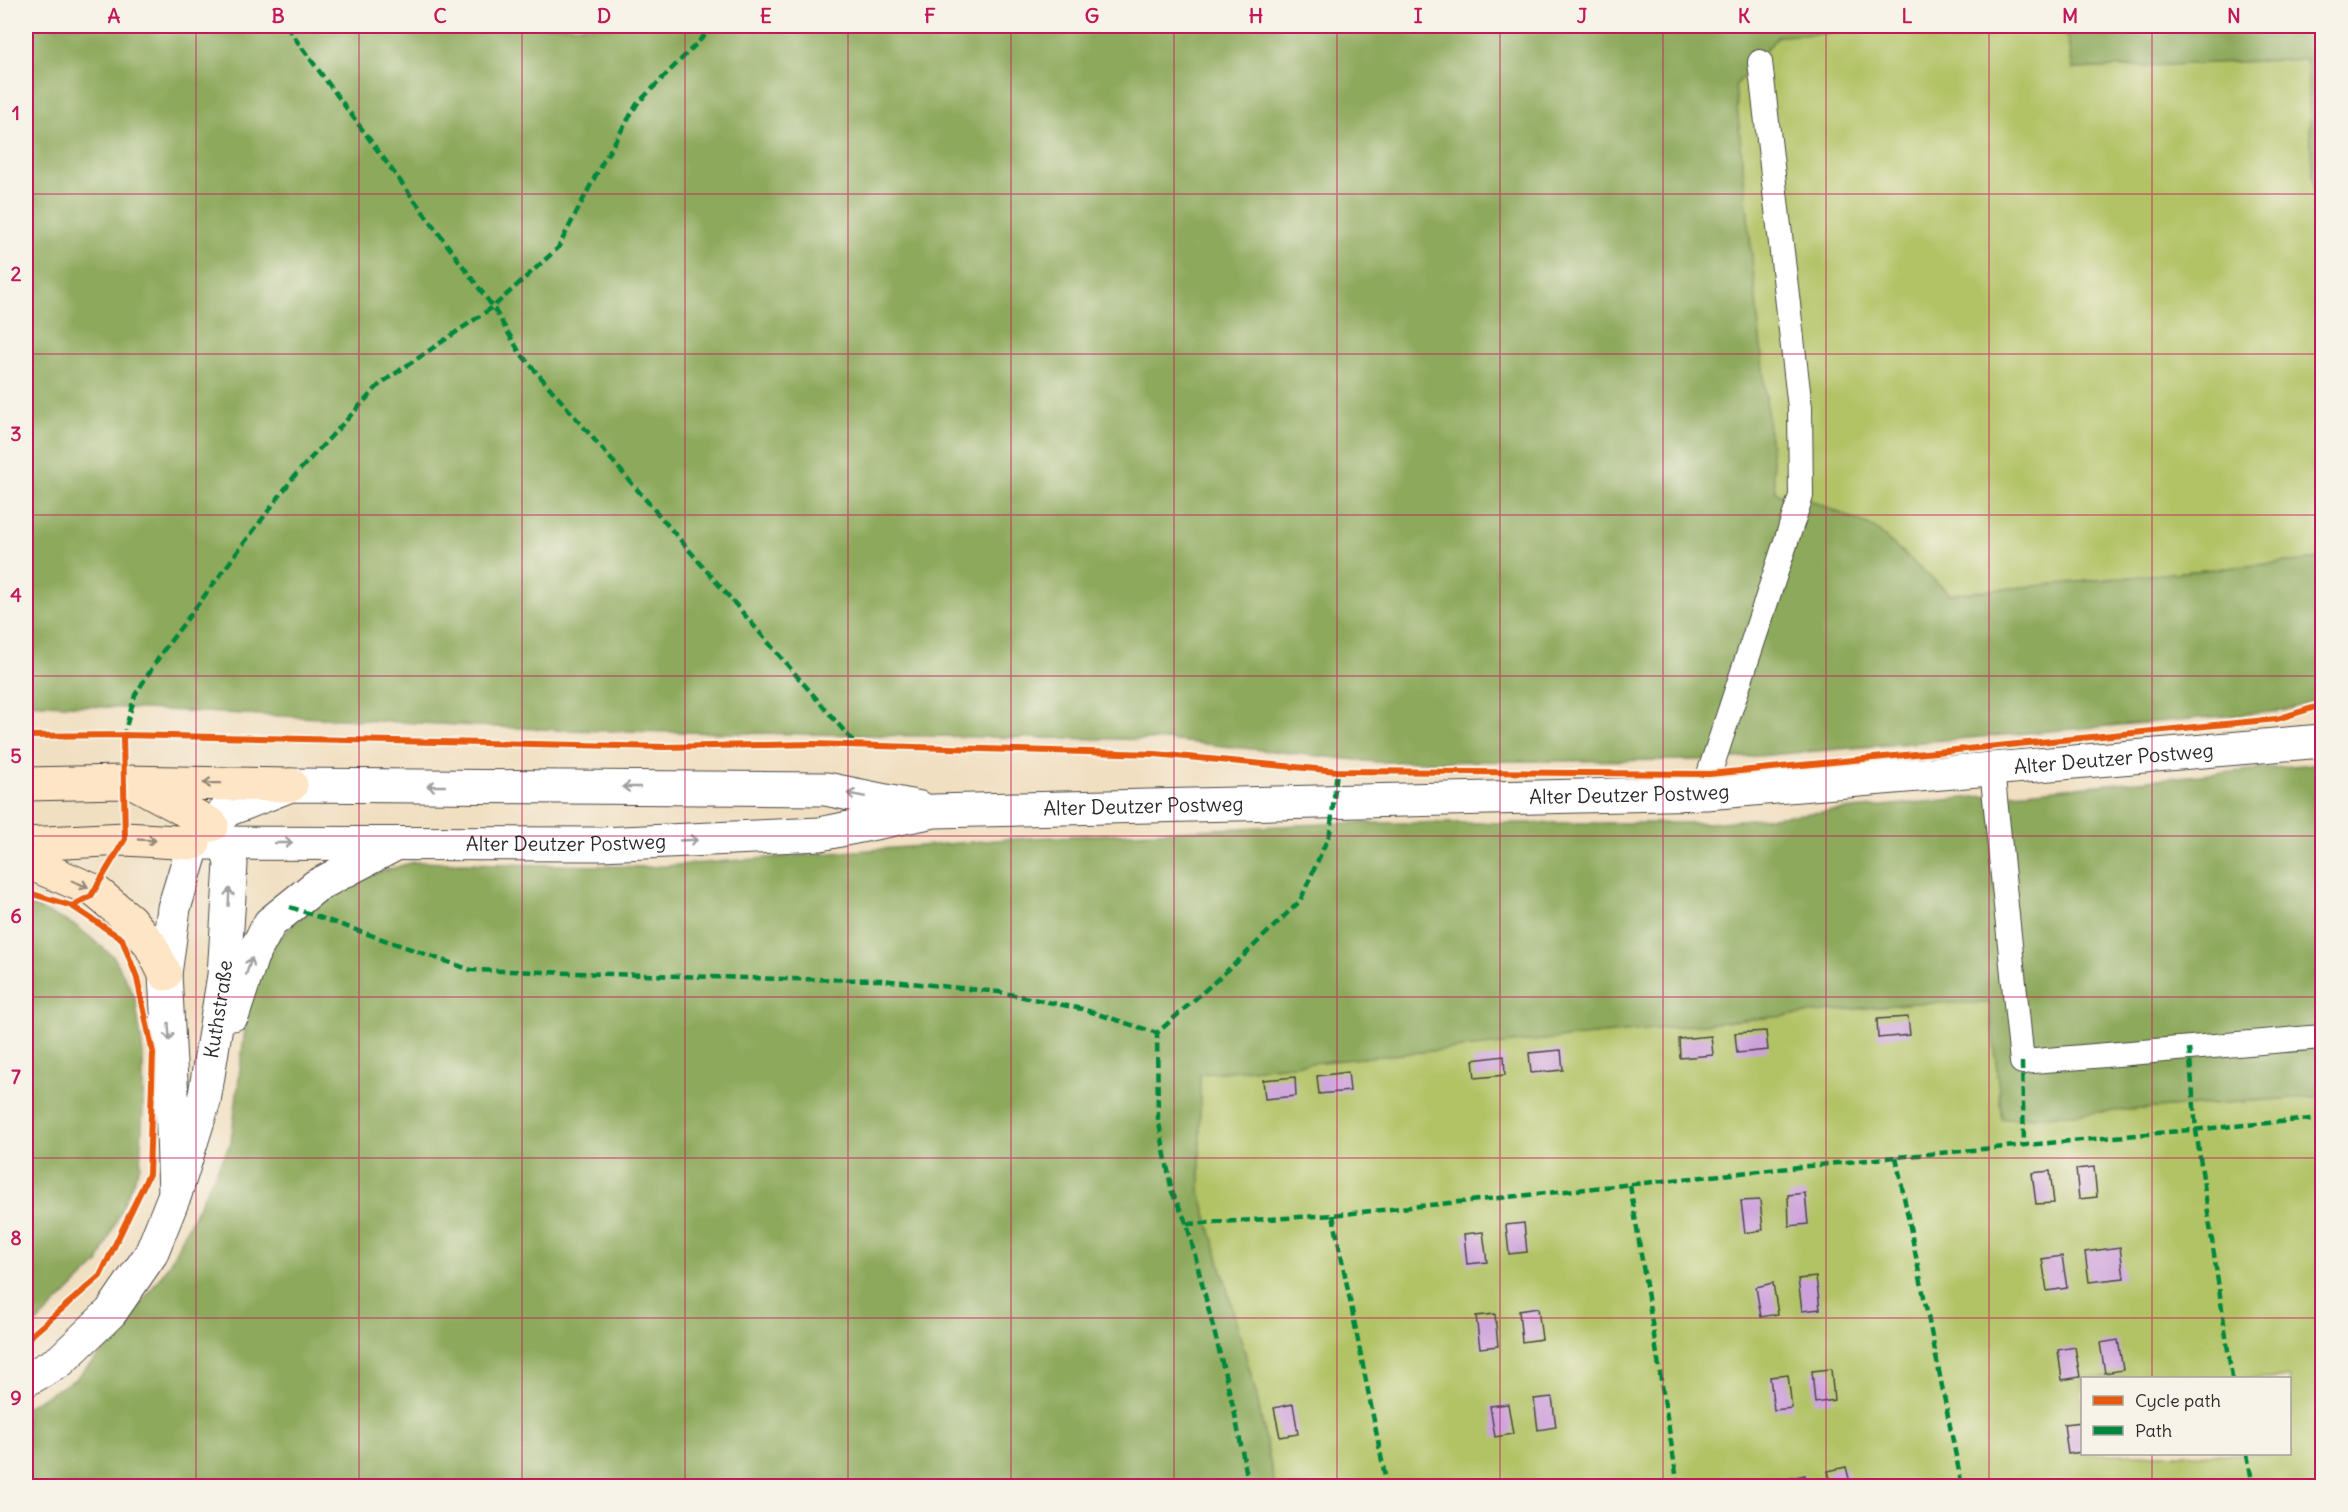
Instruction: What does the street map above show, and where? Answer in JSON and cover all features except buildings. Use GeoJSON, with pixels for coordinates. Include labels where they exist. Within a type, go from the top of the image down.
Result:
{"type":"FeatureCollection","features":[{"type":"Feature","properties":{"kind":"main road"},"geometry":{"type":"LineString","coordinates":[[132,782],[211,837]]}},
{"type":"Feature","properties":{"kind":"main road"},"geometry":{"type":"LineString","coordinates":[[26,784],[132,782],[291,785]]}},
{"type":"Feature","properties":{"kind":"main road"},"geometry":{"type":"LineString","coordinates":[[26,844],[211,837]]}},
{"type":"Feature","properties":{"kind":"main road"},"geometry":{"type":"LineString","coordinates":[[26,865],[34,865],[95,891],[130,920],[150,944],[165,974]]}},
{"type":"Feature","properties":{"kind":"street","name":"Alter Deutzer Postweg"},"geometry":{"type":"LineString","coordinates":[[211,837],[397,844],[601,844],[820,834],[934,811],[1706,793],[2322,741]]}},
{"type":"Feature","properties":{"kind":"street","name":"Alter Deutzer Postweg"},"geometry":{"type":"LineString","coordinates":[[291,785],[826,789],[934,811]]}},
{"type":"Feature","properties":{"kind":"street"},"geometry":{"type":"LineString","coordinates":[[211,837],[227,810],[291,785]]}},
{"type":"Feature","properties":{"kind":"street","name":"Kuthstraße"},"geometry":{"type":"LineString","coordinates":[[26,1380],[60,1361],[111,1312],[151,1254],[175,1194],[204,1101],[224,975],[231,864],[211,837],[174,908],[165,974],[175,1194]]}},
{"type":"Feature","properties":{"kind":"street"},"geometry":{"type":"LineString","coordinates":[[204,1101],[252,957],[270,923],[316,886],[397,844]]}},
{"type":"Feature","properties":{"kind":"lane"},"geometry":{"type":"LineString","coordinates":[[1706,793],[1709,774],[1801,496],[1800,408],[1760,62]]}},
{"type":"Feature","properties":{"kind":"lane"},"geometry":{"type":"LineString","coordinates":[[1992,769],[2022,1062],[2322,1037]]}},
{"type":"Feature","properties":{"kind":"green space"},"geometry":{"type":"Polygon","coordinates":[[[26,26],[1965,26],[1778,36],[1735,86],[1775,491],[1786,498],[1801,496],[1874,528],[1950,594],[2322,559],[2322,698],[2283,711],[1711,760],[1375,762],[1167,740],[559,730],[26,703],[26,26]]]}},
{"type":"Feature","properties":{"kind":"green space"},"geometry":{"type":"Polygon","coordinates":[[[1965,26],[2065,26],[2073,69],[2307,59],[2322,377],[2322,559],[1950,594],[1874,528],[1786,498],[1775,491],[1735,86],[1778,36],[1965,26]]]}},
{"type":"Feature","properties":{"kind":"green space"},"geometry":{"type":"Polygon","coordinates":[[[2065,26],[2322,26],[2322,377],[2307,59],[2073,69],[2065,26]]]}},
{"type":"Feature","properties":{"kind":"green space"},"geometry":{"type":"Polygon","coordinates":[[[2322,763],[2322,1096],[2002,1119],[1990,1003],[1914,1003],[1200,1074],[1200,1192],[1256,1393],[1275,1486],[26,1486],[26,1407],[74,1380],[117,1338],[168,1266],[231,1142],[247,1013],[269,948],[333,887],[413,862],[652,867],[1009,839],[1340,823],[1710,823],[2322,763]]]}},
{"type":"Feature","properties":{"kind":"green space"},"geometry":{"type":"Polygon","coordinates":[[[26,907],[35,907],[76,926],[114,957],[135,997],[143,1054],[143,1107],[140,1166],[98,1263],[26,1333],[26,907]]]}},
{"type":"Feature","properties":{"kind":"green space"},"geometry":{"type":"Polygon","coordinates":[[[1914,1003],[1990,1003],[2002,1119],[2322,1096],[2322,1486],[1275,1486],[1256,1393],[1200,1192],[1199,1074],[1914,1003]]]}},
{"type":"Feature","properties":{"kind":"marked path"},"geometry":{"type":"LineString","coordinates":[[286,26],[493,307],[520,353],[857,746]]}},
{"type":"Feature","properties":{"kind":"marked path"},"geometry":{"type":"LineString","coordinates":[[123,738],[135,695],[163,651],[296,474],[380,384],[493,307],[558,248],[600,167],[637,104],[714,26]]}},
{"type":"Feature","properties":{"kind":"marked path"},"geometry":{"type":"LineString","coordinates":[[1249,1486],[1234,1410],[1187,1224],[1172,1192],[1158,1118],[1157,1033],[1238,961],[1300,901],[1330,833],[1337,771],[1331,771]]}},
{"type":"Feature","properties":{"kind":"marked path"},"geometry":{"type":"LineString","coordinates":[[290,907],[471,970],[882,980],[999,992],[1082,1009],[1157,1033]]}},
{"type":"Feature","properties":{"kind":"marked path"},"geometry":{"type":"LineString","coordinates":[[2189,1048],[2196,1130],[2232,1377]]}},
{"type":"Feature","properties":{"kind":"marked path"},"geometry":{"type":"LineString","coordinates":[[2022,1062],[2024,1145]]}},
{"type":"Feature","properties":{"kind":"marked path"},"geometry":{"type":"LineString","coordinates":[[1187,1224],[1333,1215],[1896,1157],[2322,1118]]}},
{"type":"Feature","properties":{"kind":"marked path"},"geometry":{"type":"LineString","coordinates":[[1896,1157],[1962,1486]]}},
{"type":"Feature","properties":{"kind":"marked path"},"geometry":{"type":"LineString","coordinates":[[1630,1185],[1678,1486]]}},
{"type":"Feature","properties":{"kind":"marked path"},"geometry":{"type":"LineString","coordinates":[[1333,1215],[1387,1486]]}},
{"type":"Feature","properties":{"kind":"marked path"},"geometry":{"type":"LineString","coordinates":[[2247,1455],[2253,1486]]}},
{"type":"Feature","properties":{"kind":"cycle path"},"geometry":{"type":"LineString","coordinates":[[26,736],[123,735],[665,747],[812,744],[1155,754],[1337,771],[1709,774],[2277,719],[2322,705]]}},
{"type":"Feature","properties":{"kind":"cycle path"},"geometry":{"type":"LineString","coordinates":[[72,906],[91,896],[125,839],[123,735]]}},
{"type":"Feature","properties":{"kind":"cycle path"},"geometry":{"type":"LineString","coordinates":[[26,892],[72,906],[122,939],[137,978],[153,1053],[149,1174],[100,1276],[26,1340]]}}]}
